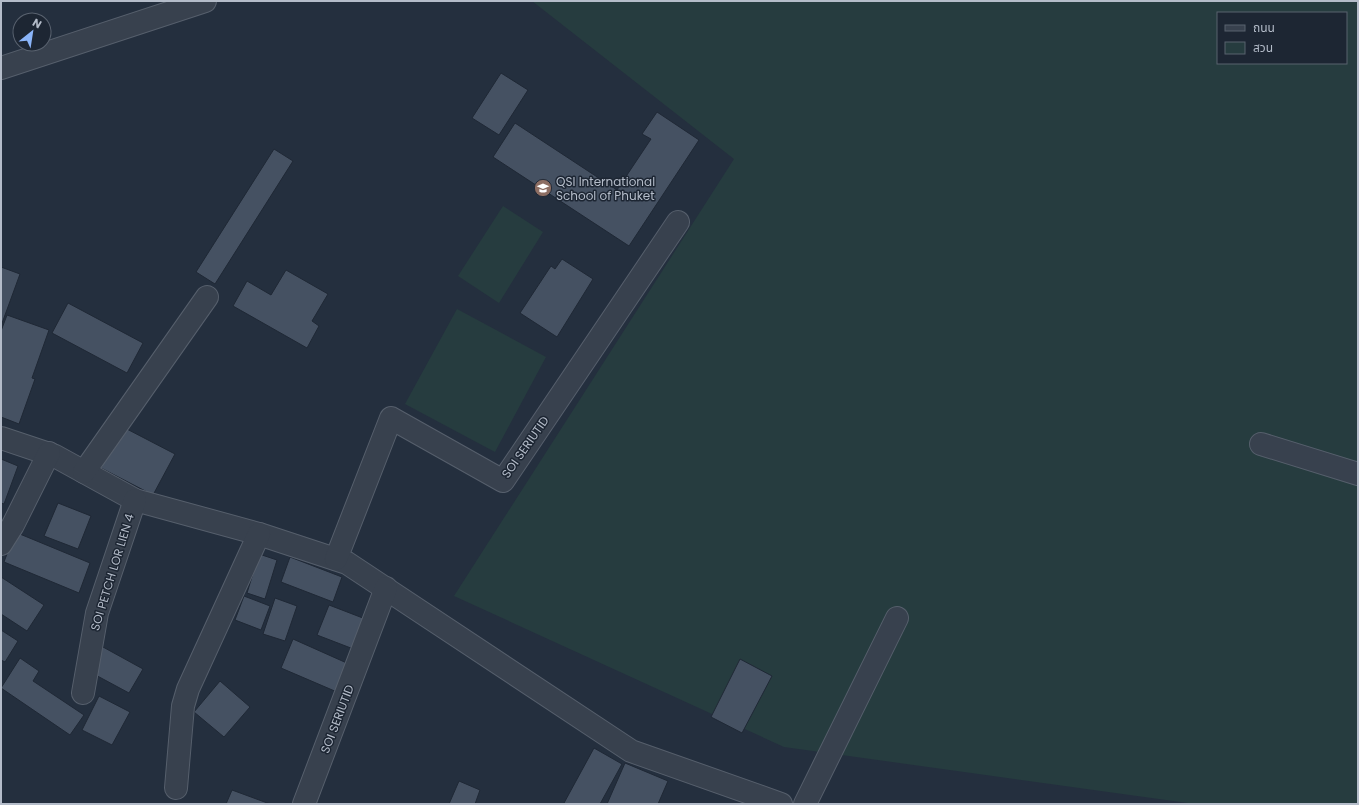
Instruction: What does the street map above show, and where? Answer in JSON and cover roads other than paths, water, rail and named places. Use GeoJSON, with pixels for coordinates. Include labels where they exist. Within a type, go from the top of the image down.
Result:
{"type":"FeatureCollection","features":[{"type":"Feature","properties":{"kind":"street"},"geometry":{"type":"LineString","coordinates":[[1,68],[205,1]]}},
{"type":"Feature","properties":{"kind":"street","name":"SOI SERIUTID"},"geometry":{"type":"LineString","coordinates":[[336,559],[391,418],[503,481],[678,222]]}},
{"type":"Feature","properties":{"kind":"street"},"geometry":{"type":"LineString","coordinates":[[84,472],[206,297]]}},
{"type":"Feature","properties":{"kind":"street"},"geometry":{"type":"LineString","coordinates":[[1,438],[49,453],[135,500],[259,534],[347,564],[386,588],[631,751],[781,804]]}},
{"type":"Feature","properties":{"kind":"street"},"geometry":{"type":"LineString","coordinates":[[1261,444],[1358,474]]}},
{"type":"Feature","properties":{"kind":"street"},"geometry":{"type":"LineString","coordinates":[[1,544],[13,525],[49,453]]}},
{"type":"Feature","properties":{"kind":"street","name":"SOI PETCH LOR LIEN 4"},"geometry":{"type":"LineString","coordinates":[[83,693],[97,613],[135,500]]}},
{"type":"Feature","properties":{"kind":"street"},"geometry":{"type":"LineString","coordinates":[[176,788],[183,706],[188,689],[259,534]]}},
{"type":"Feature","properties":{"kind":"street","name":"SOI SERIUTID"},"geometry":{"type":"LineString","coordinates":[[304,804],[386,588]]}},
{"type":"Feature","properties":{"kind":"street"},"geometry":{"type":"LineString","coordinates":[[804,804],[897,618]]}},
{"type":"Feature","properties":{"kind":"place","name":"QSI International School of Phuket"},"geometry":{"type":"Point","coordinates":[543,188]}}]}
